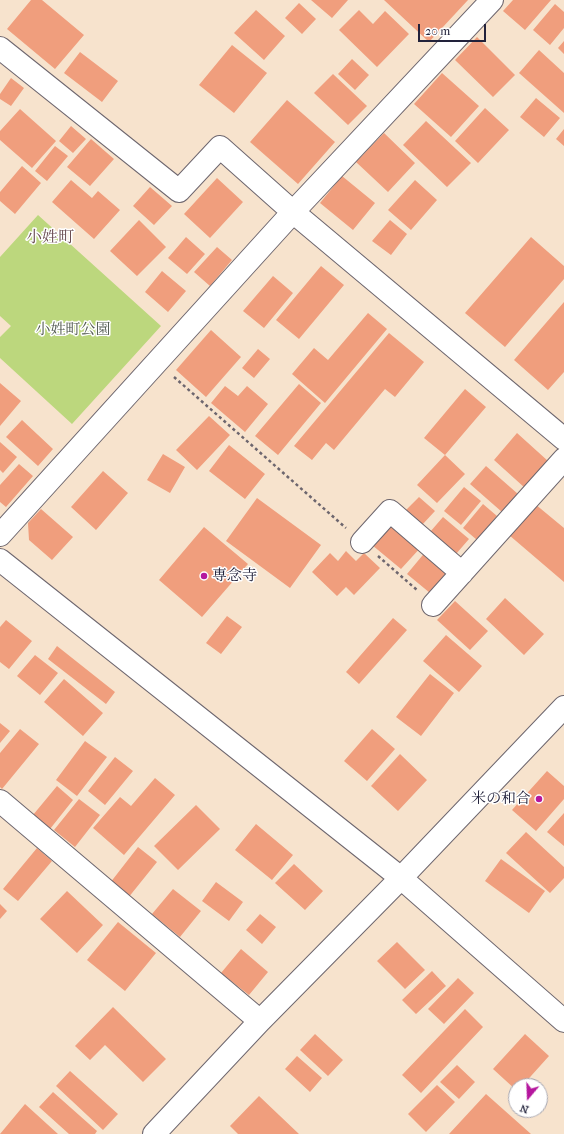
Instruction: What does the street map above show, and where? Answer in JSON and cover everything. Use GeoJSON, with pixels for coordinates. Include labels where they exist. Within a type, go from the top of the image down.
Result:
{"type":"FeatureCollection","features":[{"type":"Feature","properties":{"kind":"street"},"geometry":{"type":"LineString","coordinates":[[0,535],[293,212],[492,0]]}},
{"type":"Feature","properties":{"kind":"street"},"geometry":{"type":"LineString","coordinates":[[0,48],[179,190],[220,147],[293,212],[564,439]]}},
{"type":"Feature","properties":{"kind":"street"},"geometry":{"type":"LineString","coordinates":[[433,605],[564,459]]}},
{"type":"Feature","properties":{"kind":"street"},"geometry":{"type":"LineString","coordinates":[[362,542],[390,511],[462,573]]}},
{"type":"Feature","properties":{"kind":"street"},"geometry":{"type":"LineString","coordinates":[[0,560],[401,878],[564,1021]]}},
{"type":"Feature","properties":{"kind":"street"},"geometry":{"type":"LineString","coordinates":[[154,1134],[260,1021],[401,878],[564,707]]}},
{"type":"Feature","properties":{"kind":"street"},"geometry":{"type":"LineString","coordinates":[[0,800],[260,1021]]}},
{"type":"Feature","properties":{"kind":"path"},"geometry":{"type":"LineString","coordinates":[[157,362],[433,605]]}},
{"type":"Feature","properties":{"kind":"green space","name":"小姓町公園"},"geometry":{"type":"Polygon","coordinates":[[[38,215],[161,326],[72,424],[0,358],[0,337],[11,326],[0,316],[0,257],[38,215]]]}},
{"type":"Feature","properties":{"kind":"building"},"geometry":{"type":"Polygon","coordinates":[[[31,0],[42,0],[84,35],[55,69],[7,29],[31,0]]]}},
{"type":"Feature","properties":{"kind":"building"},"geometry":{"type":"Polygon","coordinates":[[[311,0],[348,0],[332,18],[311,0]]]}},
{"type":"Feature","properties":{"kind":"building"},"geometry":{"type":"Polygon","coordinates":[[[384,0],[468,0],[429,42],[384,0]]]}},
{"type":"Feature","properties":{"kind":"building"},"geometry":{"type":"Polygon","coordinates":[[[513,0],[551,0],[525,30],[503,11],[513,0]]]}},
{"type":"Feature","properties":{"kind":"building"},"geometry":{"type":"Polygon","coordinates":[[[299,3],[316,19],[302,34],[285,18],[299,3]]]}},
{"type":"Feature","properties":{"kind":"building"},"geometry":{"type":"Polygon","coordinates":[[[555,4],[564,12],[564,28],[550,45],[533,30],[555,4]]]}},
{"type":"Feature","properties":{"kind":"building"},"geometry":{"type":"Polygon","coordinates":[[[256,10],[285,36],[264,60],[234,33],[256,10]]]}},
{"type":"Feature","properties":{"kind":"building"},"geometry":{"type":"Polygon","coordinates":[[[359,10],[373,24],[385,11],[409,34],[377,67],[339,30],[359,10]]]}},
{"type":"Feature","properties":{"kind":"building"},"geometry":{"type":"Polygon","coordinates":[[[477,37],[515,75],[493,97],[455,60],[477,37]]]}},
{"type":"Feature","properties":{"kind":"building"},"geometry":{"type":"Polygon","coordinates":[[[564,41],[564,54],[558,48],[564,41]]]}},
{"type":"Feature","properties":{"kind":"building"},"geometry":{"type":"Polygon","coordinates":[[[232,45],[267,73],[234,113],[199,85],[232,45]]]}},
{"type":"Feature","properties":{"kind":"building"},"geometry":{"type":"Polygon","coordinates":[[[539,50],[564,73],[564,113],[519,73],[539,50]]]}},
{"type":"Feature","properties":{"kind":"building"},"geometry":{"type":"Polygon","coordinates":[[[80,52],[118,81],[102,102],[64,73],[80,52]]]}},
{"type":"Feature","properties":{"kind":"building"},"geometry":{"type":"Polygon","coordinates":[[[352,59],[369,75],[355,90],[338,74],[352,59]]]}},
{"type":"Feature","properties":{"kind":"building"},"geometry":{"type":"Polygon","coordinates":[[[442,73],[479,106],[451,137],[414,104],[442,73]]]}},
{"type":"Feature","properties":{"kind":"building"},"geometry":{"type":"Polygon","coordinates":[[[333,74],[367,106],[348,125],[314,93],[333,74]]]}},
{"type":"Feature","properties":{"kind":"building"},"geometry":{"type":"Polygon","coordinates":[[[11,78],[24,88],[11,106],[0,99],[0,94],[11,78]]]}},
{"type":"Feature","properties":{"kind":"building"},"geometry":{"type":"Polygon","coordinates":[[[536,98],[560,118],[544,137],[520,117],[536,98]]]}},
{"type":"Feature","properties":{"kind":"building"},"geometry":{"type":"Polygon","coordinates":[[[287,100],[335,142],[298,184],[250,142],[287,100]]]}},
{"type":"Feature","properties":{"kind":"building"},"geometry":{"type":"Polygon","coordinates":[[[485,108],[509,130],[478,163],[455,141],[485,108]]]}},
{"type":"Feature","properties":{"kind":"building"},"geometry":{"type":"Polygon","coordinates":[[[20,109],[56,141],[32,168],[0,140],[0,131],[20,109]]]}},
{"type":"Feature","properties":{"kind":"building"},"geometry":{"type":"Polygon","coordinates":[[[426,121],[471,163],[447,187],[403,145],[426,121]]]}},
{"type":"Feature","properties":{"kind":"building"},"geometry":{"type":"Polygon","coordinates":[[[71,126],[86,139],[73,153],[59,141],[71,126]]]}},
{"type":"Feature","properties":{"kind":"building"},"geometry":{"type":"Polygon","coordinates":[[[564,129],[564,146],[556,139],[564,129]]]}},
{"type":"Feature","properties":{"kind":"building"},"geometry":{"type":"Polygon","coordinates":[[[384,133],[415,163],[388,192],[356,162],[384,133]]]}},
{"type":"Feature","properties":{"kind":"building"},"geometry":{"type":"Polygon","coordinates":[[[91,139],[114,159],[90,186],[67,167],[91,139]]]}},
{"type":"Feature","properties":{"kind":"building"},"geometry":{"type":"Polygon","coordinates":[[[55,146],[68,156],[47,181],[35,171],[55,146]]]}},
{"type":"Feature","properties":{"kind":"building"},"geometry":{"type":"Polygon","coordinates":[[[22,166],[41,183],[15,214],[0,201],[0,192],[22,166]]]}},
{"type":"Feature","properties":{"kind":"building"},"geometry":{"type":"Polygon","coordinates":[[[342,176],[375,203],[353,230],[320,203],[342,176]]]}},
{"type":"Feature","properties":{"kind":"building"},"geometry":{"type":"Polygon","coordinates":[[[217,178],[243,202],[210,238],[184,214],[217,178]]]}},
{"type":"Feature","properties":{"kind":"building"},"geometry":{"type":"Polygon","coordinates":[[[71,180],[92,198],[98,191],[120,210],[94,239],[52,202],[71,180]]]}},
{"type":"Feature","properties":{"kind":"building"},"geometry":{"type":"Polygon","coordinates":[[[415,180],[437,200],[411,230],[388,210],[415,180]]]}},
{"type":"Feature","properties":{"kind":"building"},"geometry":{"type":"Polygon","coordinates":[[[150,187],[172,206],[154,225],[133,206],[150,187]]]}},
{"type":"Feature","properties":{"kind":"building"},"geometry":{"type":"Polygon","coordinates":[[[139,220],[166,247],[137,276],[110,251],[139,220]]]}},
{"type":"Feature","properties":{"kind":"building"},"geometry":{"type":"Polygon","coordinates":[[[390,220],[407,234],[391,255],[372,241],[390,220]]]}},
{"type":"Feature","properties":{"kind":"building"},"geometry":{"type":"Polygon","coordinates":[[[186,237],[205,254],[187,274],[168,258],[186,237]]]}},
{"type":"Feature","properties":{"kind":"building"},"geometry":{"type":"Polygon","coordinates":[[[531,237],[564,266],[564,279],[505,347],[465,313],[531,237]]]}},
{"type":"Feature","properties":{"kind":"building"},"geometry":{"type":"Polygon","coordinates":[[[217,247],[232,260],[210,286],[194,272],[217,247]]]}},
{"type":"Feature","properties":{"kind":"building"},"geometry":{"type":"Polygon","coordinates":[[[321,266],[344,285],[299,339],[276,320],[321,266]]]}},
{"type":"Feature","properties":{"kind":"building"},"geometry":{"type":"Polygon","coordinates":[[[162,271],[186,291],[168,312],[145,292],[162,271]]]}},
{"type":"Feature","properties":{"kind":"building"},"geometry":{"type":"Polygon","coordinates":[[[273,276],[293,293],[264,328],[243,311],[273,276]]]}},
{"type":"Feature","properties":{"kind":"building"},"geometry":{"type":"Polygon","coordinates":[[[564,302],[564,372],[548,390],[514,360],[564,302]]]}},
{"type":"Feature","properties":{"kind":"building"},"geometry":{"type":"Polygon","coordinates":[[[368,313],[387,329],[325,403],[292,374],[314,348],[328,360],[368,313]]]}},
{"type":"Feature","properties":{"kind":"building"},"geometry":{"type":"Polygon","coordinates":[[[211,330],[241,357],[206,397],[176,370],[211,330]]]}},
{"type":"Feature","properties":{"kind":"building"},"geometry":{"type":"Polygon","coordinates":[[[389,333],[424,362],[395,397],[385,389],[334,450],[326,443],[312,460],[294,446],[389,333]]]}},
{"type":"Feature","properties":{"kind":"building"},"geometry":{"type":"Polygon","coordinates":[[[258,349],[270,359],[254,378],[242,368],[258,349]]]}},
{"type":"Feature","properties":{"kind":"building"},"geometry":{"type":"Polygon","coordinates":[[[0,383],[21,401],[0,426],[0,383]]]}},
{"type":"Feature","properties":{"kind":"building"},"geometry":{"type":"Polygon","coordinates":[[[299,384],[321,403],[278,455],[255,436],[299,384]]]}},
{"type":"Feature","properties":{"kind":"building"},"geometry":{"type":"Polygon","coordinates":[[[225,386],[238,396],[247,386],[268,404],[245,432],[211,403],[225,386]]]}},
{"type":"Feature","properties":{"kind":"building"},"geometry":{"type":"Polygon","coordinates":[[[465,389],[486,407],[445,455],[424,438],[465,389]]]}},
{"type":"Feature","properties":{"kind":"building"},"geometry":{"type":"Polygon","coordinates":[[[209,416],[230,435],[197,470],[176,450],[209,416]]]}},
{"type":"Feature","properties":{"kind":"building"},"geometry":{"type":"Polygon","coordinates":[[[22,420],[53,449],[38,466],[6,437],[22,420]]]}},
{"type":"Feature","properties":{"kind":"building"},"geometry":{"type":"Polygon","coordinates":[[[517,433],[548,461],[525,488],[494,460],[517,433]]]}},
{"type":"Feature","properties":{"kind":"building"},"geometry":{"type":"Polygon","coordinates":[[[0,442],[17,457],[3,473],[0,470],[0,442]]]}},
{"type":"Feature","properties":{"kind":"building"},"geometry":{"type":"Polygon","coordinates":[[[229,445],[265,474],[245,499],[209,471],[229,445]]]}},
{"type":"Feature","properties":{"kind":"building"},"geometry":{"type":"Polygon","coordinates":[[[163,454],[185,467],[170,493],[147,480],[163,454]]]}},
{"type":"Feature","properties":{"kind":"building"},"geometry":{"type":"Polygon","coordinates":[[[445,455],[465,474],[437,503],[417,485],[445,455]]]}},
{"type":"Feature","properties":{"kind":"building"},"geometry":{"type":"Polygon","coordinates":[[[19,464],[33,476],[6,507],[0,502],[0,485],[19,464]]]}},
{"type":"Feature","properties":{"kind":"building"},"geometry":{"type":"Polygon","coordinates":[[[486,466],[518,494],[502,512],[470,484],[486,466]]]}},
{"type":"Feature","properties":{"kind":"building"},"geometry":{"type":"Polygon","coordinates":[[[103,471],[128,493],[96,530],[71,507],[103,471]]]}},
{"type":"Feature","properties":{"kind":"building"},"geometry":{"type":"Polygon","coordinates":[[[464,487],[481,501],[461,525],[444,511],[464,487]]]}},
{"type":"Feature","properties":{"kind":"building"},"geometry":{"type":"Polygon","coordinates":[[[419,497],[435,511],[422,525],[406,510],[419,497]]]}},
{"type":"Feature","properties":{"kind":"building"},"geometry":{"type":"Polygon","coordinates":[[[257,498],[321,545],[290,588],[226,541],[257,498]]]}},
{"type":"Feature","properties":{"kind":"building"},"geometry":{"type":"Polygon","coordinates":[[[483,504],[497,516],[477,540],[463,528],[483,504]]]}},
{"type":"Feature","properties":{"kind":"building"},"geometry":{"type":"Polygon","coordinates":[[[535,504],[564,528],[564,582],[509,535],[535,504]]]}},
{"type":"Feature","properties":{"kind":"building"},"geometry":{"type":"Polygon","coordinates":[[[41,509],[73,537],[52,560],[29,540],[28,523],[41,509]]]}},
{"type":"Feature","properties":{"kind":"building"},"geometry":{"type":"Polygon","coordinates":[[[443,517],[469,539],[456,554],[430,532],[443,517]]]}},
{"type":"Feature","properties":{"kind":"building"},"geometry":{"type":"Polygon","coordinates":[[[393,521],[422,546],[401,569],[372,545],[393,521]]]}},
{"type":"Feature","properties":{"kind":"building"},"geometry":{"type":"Polygon","coordinates":[[[204,527],[248,564],[202,617],[159,580],[204,527]]]}},
{"type":"Feature","properties":{"kind":"building"},"geometry":{"type":"Polygon","coordinates":[[[427,550],[450,568],[430,593],[407,574],[427,550]]]}},
{"type":"Feature","properties":{"kind":"building"},"geometry":{"type":"Polygon","coordinates":[[[346,551],[356,561],[364,553],[380,568],[354,595],[346,587],[337,596],[312,572],[330,553],[338,561],[346,551]]]}},
{"type":"Feature","properties":{"kind":"building"},"geometry":{"type":"Polygon","coordinates":[[[505,598],[544,634],[524,655],[486,619],[505,598]]]}},
{"type":"Feature","properties":{"kind":"building"},"geometry":{"type":"Polygon","coordinates":[[[455,601],[488,631],[470,650],[437,620],[455,601]]]}},
{"type":"Feature","properties":{"kind":"building"},"geometry":{"type":"Polygon","coordinates":[[[227,616],[242,627],[221,654],[206,643],[227,616]]]}},
{"type":"Feature","properties":{"kind":"building"},"geometry":{"type":"Polygon","coordinates":[[[393,618],[407,630],[359,684],[346,672],[393,618]]]}},
{"type":"Feature","properties":{"kind":"building"},"geometry":{"type":"Polygon","coordinates":[[[6,620],[32,641],[9,669],[0,662],[0,627],[6,620]]]}},
{"type":"Feature","properties":{"kind":"building"},"geometry":{"type":"Polygon","coordinates":[[[446,635],[482,666],[459,692],[423,661],[446,635]]]}},
{"type":"Feature","properties":{"kind":"building"},"geometry":{"type":"Polygon","coordinates":[[[57,646],[115,692],[106,704],[48,659],[57,646]]]}},
{"type":"Feature","properties":{"kind":"building"},"geometry":{"type":"Polygon","coordinates":[[[35,655],[58,673],[40,695],[17,676],[35,655]]]}},
{"type":"Feature","properties":{"kind":"building"},"geometry":{"type":"Polygon","coordinates":[[[430,674],[454,693],[421,736],[396,717],[430,674]]]}},
{"type":"Feature","properties":{"kind":"building"},"geometry":{"type":"Polygon","coordinates":[[[64,679],[103,713],[83,736],[44,702],[64,679]]]}},
{"type":"Feature","properties":{"kind":"building"},"geometry":{"type":"Polygon","coordinates":[[[0,723],[10,731],[0,743],[0,723]]]}},
{"type":"Feature","properties":{"kind":"building"},"geometry":{"type":"Polygon","coordinates":[[[20,729],[39,744],[2,789],[0,787],[0,753],[20,729]]]}},
{"type":"Feature","properties":{"kind":"building"},"geometry":{"type":"Polygon","coordinates":[[[372,729],[395,749],[367,781],[344,761],[372,729]]]}},
{"type":"Feature","properties":{"kind":"building"},"geometry":{"type":"Polygon","coordinates":[[[85,741],[107,757],[77,796],[56,780],[85,741]]]}},
{"type":"Feature","properties":{"kind":"building"},"geometry":{"type":"Polygon","coordinates":[[[400,754],[427,780],[398,811],[371,786],[400,754]]]}},
{"type":"Feature","properties":{"kind":"building"},"geometry":{"type":"Polygon","coordinates":[[[115,757],[133,771],[105,805],[88,791],[115,757]]]}},
{"type":"Feature","properties":{"kind":"building"},"geometry":{"type":"Polygon","coordinates":[[[547,771],[564,786],[564,799],[536,831],[512,810],[547,771]]]}},
{"type":"Feature","properties":{"kind":"building"},"geometry":{"type":"Polygon","coordinates":[[[155,778],[175,795],[124,855],[93,828],[120,797],[131,806],[155,778]]]}},
{"type":"Feature","properties":{"kind":"building"},"geometry":{"type":"Polygon","coordinates":[[[57,786],[73,800],[50,829],[33,815],[57,786]]]}},
{"type":"Feature","properties":{"kind":"building"},"geometry":{"type":"Polygon","coordinates":[[[79,799],[100,815],[75,847],[54,830],[79,799]]]}},
{"type":"Feature","properties":{"kind":"building"},"geometry":{"type":"Polygon","coordinates":[[[196,805],[220,829],[178,870],[154,846],[196,805]]]}},
{"type":"Feature","properties":{"kind":"building"},"geometry":{"type":"Polygon","coordinates":[[[564,813],[564,846],[547,832],[564,813]]]}},
{"type":"Feature","properties":{"kind":"building"},"geometry":{"type":"Polygon","coordinates":[[[256,824],[293,855],[272,880],[235,850],[256,824]]]}},
{"type":"Feature","properties":{"kind":"building"},"geometry":{"type":"Polygon","coordinates":[[[526,832],[564,867],[564,878],[550,893],[506,853],[526,832]]]}},
{"type":"Feature","properties":{"kind":"building"},"geometry":{"type":"Polygon","coordinates":[[[138,847],[157,862],[128,898],[110,883],[138,847]]]}},
{"type":"Feature","properties":{"kind":"building"},"geometry":{"type":"Polygon","coordinates":[[[37,848],[52,861],[18,901],[3,889],[37,848]]]}},
{"type":"Feature","properties":{"kind":"building"},"geometry":{"type":"Polygon","coordinates":[[[501,859],[545,891],[529,913],[485,881],[501,859]]]}},
{"type":"Feature","properties":{"kind":"building"},"geometry":{"type":"Polygon","coordinates":[[[294,864],[323,891],[305,910],[275,883],[294,864]]]}},
{"type":"Feature","properties":{"kind":"building"},"geometry":{"type":"Polygon","coordinates":[[[216,882],[243,902],[229,921],[202,901],[216,882]]]}},
{"type":"Feature","properties":{"kind":"building"},"geometry":{"type":"Polygon","coordinates":[[[173,889],[201,911],[180,937],[152,914],[173,889]]]}},
{"type":"Feature","properties":{"kind":"building"},"geometry":{"type":"Polygon","coordinates":[[[67,891],[103,925],[77,953],[40,919],[67,891]]]}},
{"type":"Feature","properties":{"kind":"building"},"geometry":{"type":"Polygon","coordinates":[[[0,904],[7,911],[0,919],[0,904]]]}},
{"type":"Feature","properties":{"kind":"building"},"geometry":{"type":"Polygon","coordinates":[[[260,914],[276,927],[262,944],[246,930],[260,914]]]}},
{"type":"Feature","properties":{"kind":"building"},"geometry":{"type":"Polygon","coordinates":[[[118,922],[156,953],[125,991],[87,960],[118,922]]]}},
{"type":"Feature","properties":{"kind":"building"},"geometry":{"type":"Polygon","coordinates":[[[397,942],[425,970],[405,989],[377,961],[397,942]]]}},
{"type":"Feature","properties":{"kind":"building"},"geometry":{"type":"Polygon","coordinates":[[[241,949],[268,972],[249,995],[221,973],[241,949]]]}},
{"type":"Feature","properties":{"kind":"building"},"geometry":{"type":"Polygon","coordinates":[[[432,971],[446,986],[416,1014],[402,1000],[432,971]]]}},
{"type":"Feature","properties":{"kind":"building"},"geometry":{"type":"Polygon","coordinates":[[[458,978],[474,993],[444,1024],[428,1009],[458,978]]]}},
{"type":"Feature","properties":{"kind":"building"},"geometry":{"type":"Polygon","coordinates":[[[113,1007],[166,1059],[143,1082],[105,1045],[90,1060],[75,1046],[113,1007]]]}},
{"type":"Feature","properties":{"kind":"building"},"geometry":{"type":"Polygon","coordinates":[[[465,1009],[483,1027],[421,1093],[402,1075],[465,1009]]]}},
{"type":"Feature","properties":{"kind":"building"},"geometry":{"type":"Polygon","coordinates":[[[315,1034],[343,1060],[328,1076],[300,1050],[315,1034]]]}},
{"type":"Feature","properties":{"kind":"building"},"geometry":{"type":"Polygon","coordinates":[[[525,1034],[549,1056],[529,1078],[508,1078],[508,1083],[493,1069],[525,1034]]]}},
{"type":"Feature","properties":{"kind":"building"},"geometry":{"type":"Polygon","coordinates":[[[297,1056],[322,1078],[310,1092],[285,1069],[297,1056]]]}},
{"type":"Feature","properties":{"kind":"building"},"geometry":{"type":"Polygon","coordinates":[[[457,1065],[475,1082],[459,1099],[440,1082],[457,1065]]]}},
{"type":"Feature","properties":{"kind":"building"},"geometry":{"type":"Polygon","coordinates":[[[70,1071],[118,1114],[103,1130],[56,1086],[70,1071]]]}},
{"type":"Feature","properties":{"kind":"building"},"geometry":{"type":"Polygon","coordinates":[[[437,1085],[455,1102],[426,1132],[408,1114],[437,1085]]]}},
{"type":"Feature","properties":{"kind":"building"},"geometry":{"type":"Polygon","coordinates":[[[53,1092],[97,1131],[95,1134],[69,1134],[39,1107],[53,1092]]]}},
{"type":"Feature","properties":{"kind":"building"},"geometry":{"type":"Polygon","coordinates":[[[486,1094],[508,1114],[508,1118],[513,1118],[531,1134],[449,1134],[486,1094]]]}},
{"type":"Feature","properties":{"kind":"building"},"geometry":{"type":"Polygon","coordinates":[[[259,1096],[299,1134],[238,1134],[230,1126],[259,1096]]]}},
{"type":"Feature","properties":{"kind":"building"},"geometry":{"type":"Polygon","coordinates":[[[25,1104],[58,1134],[0,1134],[25,1104]]]}},
{"type":"Feature","properties":{"kind":"place","name":"専念寺"},"geometry":{"type":"Point","coordinates":[204,576]}},
{"type":"Feature","properties":{"kind":"place","name":"米の和合"},"geometry":{"type":"Point","coordinates":[539,799]}},
{"type":"Feature","properties":{"kind":"district","name":"小姓町"},"geometry":{"type":"Point","coordinates":[50,238]}}]}
